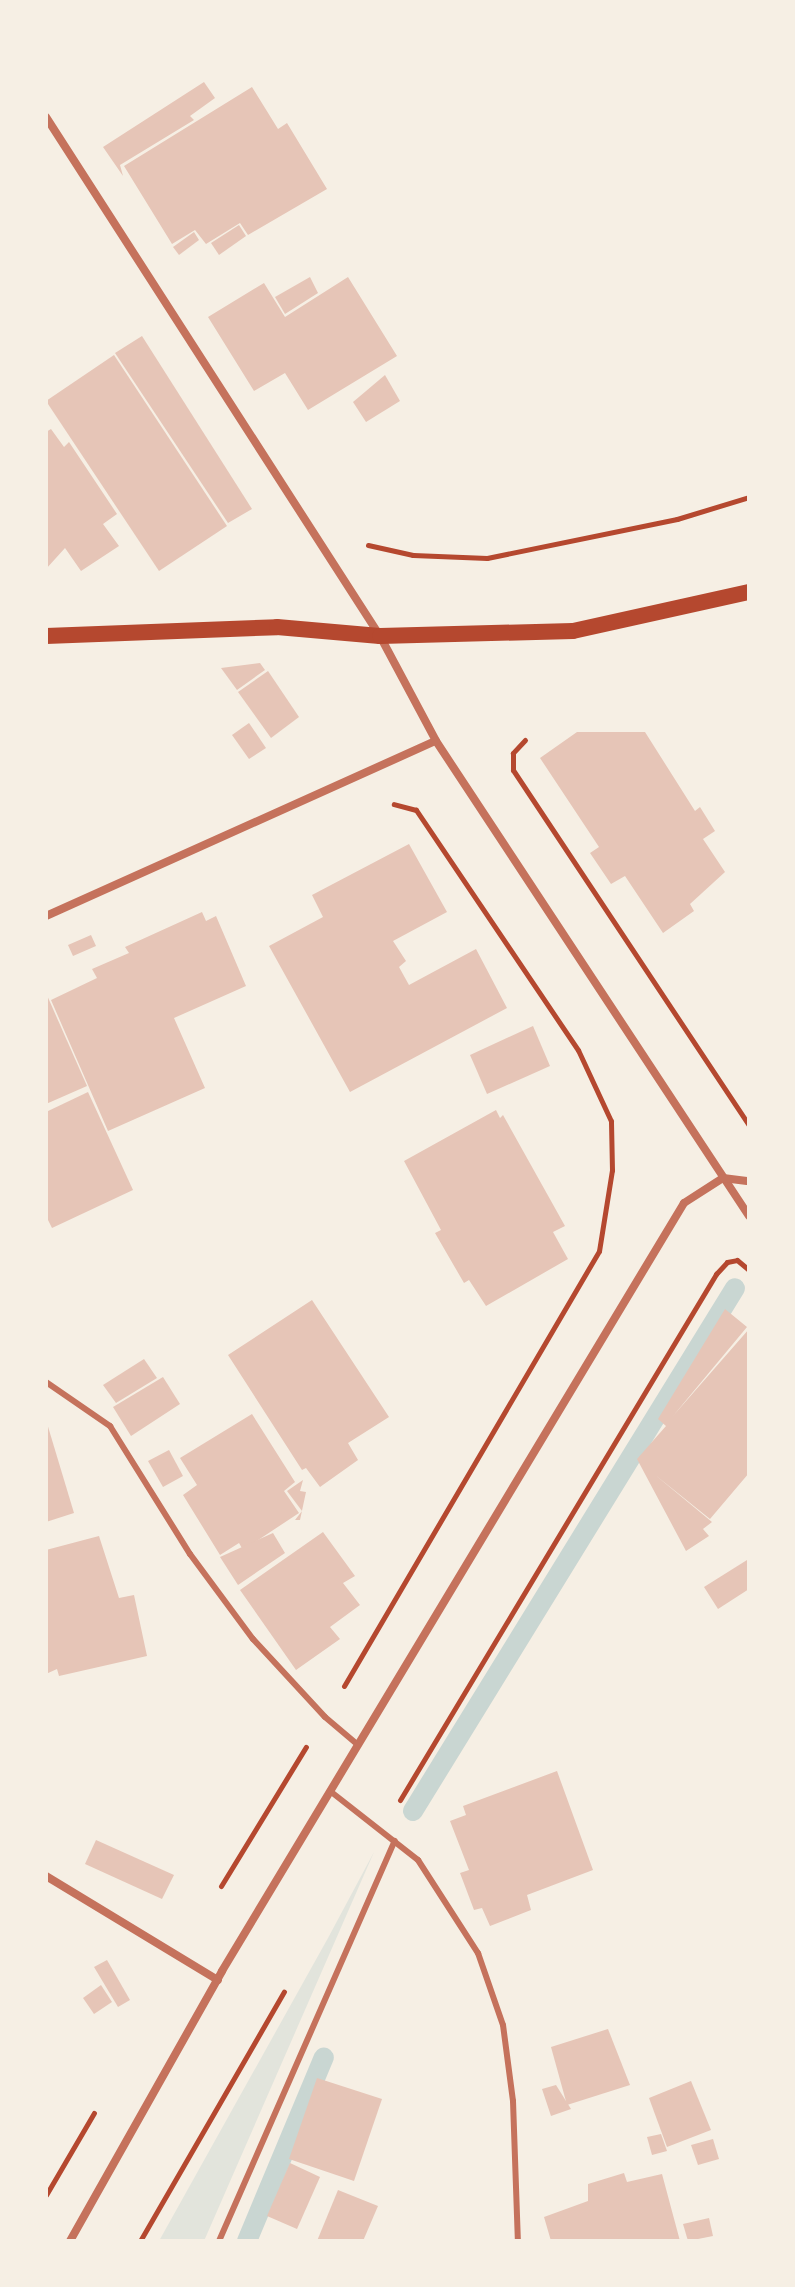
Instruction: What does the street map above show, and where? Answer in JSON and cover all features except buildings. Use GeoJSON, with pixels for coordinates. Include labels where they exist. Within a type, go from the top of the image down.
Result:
{"type":"FeatureCollection","features":[{"type":"Feature","properties":{"kind":"main road"},"geometry":{"type":"LineString","coordinates":[[46,636],[277,627],[380,636],[573,631],[749,592]]}},
{"type":"Feature","properties":{"kind":"street"},"geometry":{"type":"LineString","coordinates":[[46,117],[380,636],[436,741],[749,1216]]}},
{"type":"Feature","properties":{"kind":"street"},"geometry":{"type":"LineString","coordinates":[[46,916],[436,741]]}},
{"type":"Feature","properties":{"kind":"street"},"geometry":{"type":"LineString","coordinates":[[70,2241],[218,1980],[684,1203],[723,1178],[749,1181]]}},
{"type":"Feature","properties":{"kind":"street"},"geometry":{"type":"LineString","coordinates":[[46,1876],[218,1980]]}},
{"type":"Feature","properties":{"kind":"lane"},"geometry":{"type":"LineString","coordinates":[[46,1382],[119,1436],[190,1554],[253,1639],[325,1717],[358,1745]]}},
{"type":"Feature","properties":{"kind":"lane"},"geometry":{"type":"LineString","coordinates":[[330,1791],[395,1841],[439,1885],[478,1953],[503,2025],[513,2101],[518,2241]]}},
{"type":"Feature","properties":{"kind":"lane"},"geometry":{"type":"LineString","coordinates":[[219,2241],[395,1841]]}},
{"type":"Feature","properties":{"kind":"path"},"geometry":{"type":"LineString","coordinates":[[351,542],[413,555],[487,558],[677,519],[749,497]]}},
{"type":"Feature","properties":{"kind":"path"},"geometry":{"type":"LineString","coordinates":[[525,740],[513,753],[513,770],[749,1125]]}},
{"type":"Feature","properties":{"kind":"path"},"geometry":{"type":"LineString","coordinates":[[337,1697],[599,1251],[612,1170],[611,1121],[578,1050],[416,810],[404,803],[389,804]]}},
{"type":"Feature","properties":{"kind":"path"},"geometry":{"type":"LineString","coordinates":[[397,1805],[716,1274],[727,1262],[737,1260],[749,1270]]}},
{"type":"Feature","properties":{"kind":"path"},"geometry":{"type":"LineString","coordinates":[[221,1886],[307,1744]]}},
{"type":"Feature","properties":{"kind":"path"},"geometry":{"type":"LineString","coordinates":[[140,2241],[289,1983]]}},
{"type":"Feature","properties":{"kind":"shaded area"},"geometry":{"type":"Polygon","coordinates":[[[374,1852],[204,2241],[159,2241],[328,1938],[374,1852]]]}},
{"type":"Feature","properties":{"kind":"waterway"},"geometry":{"type":"LineString","coordinates":[[413,1811],[735,1288]]}},
{"type":"Feature","properties":{"kind":"waterway"},"geometry":{"type":"LineString","coordinates":[[247,2241],[324,2057]]}}]}
